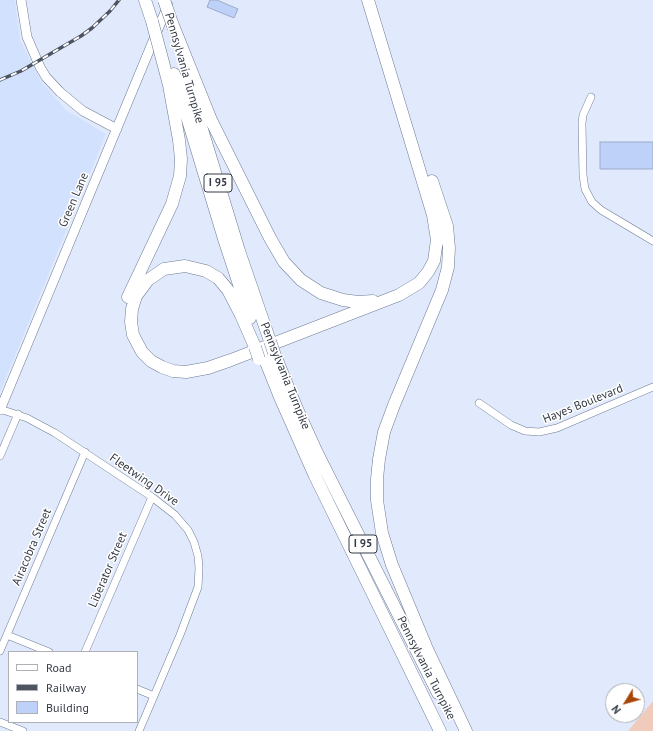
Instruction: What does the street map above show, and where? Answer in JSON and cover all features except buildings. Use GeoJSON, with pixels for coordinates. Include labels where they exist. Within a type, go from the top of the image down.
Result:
{"type":"FeatureCollection","features":[{"type":"Feature","properties":{"kind":"highway"},"geometry":{"type":"LineString","coordinates":[[146,0],[153,16]]}},
{"type":"Feature","properties":{"kind":"highway","name":"Pennsylvania Turnpike"},"geometry":{"type":"LineString","coordinates":[[151,0],[153,16],[162,47],[225,242],[261,344],[297,436],[346,542],[440,731]]}},
{"type":"Feature","properties":{"kind":"highway","name":"Pennsylvania Turnpike"},"geometry":{"type":"LineString","coordinates":[[164,0],[231,227],[261,344]]}},
{"type":"Feature","properties":{"kind":"highway"},"geometry":{"type":"LineString","coordinates":[[261,344],[244,320],[228,290],[218,278],[206,271],[185,266],[164,269],[148,280],[136,296],[132,309],[131,322],[133,334],[138,346],[146,357],[168,370],[180,372],[199,370],[231,360],[413,288],[424,278],[434,261],[438,240],[431,206],[368,0]]}},
{"type":"Feature","properties":{"kind":"highway"},"geometry":{"type":"LineString","coordinates":[[375,0],[447,226],[449,257],[446,275],[437,303],[384,432],[379,459],[377,500],[382,533],[392,565],[427,649],[466,731]]}},
{"type":"Feature","properties":{"kind":"highway"},"geometry":{"type":"LineString","coordinates":[[172,23],[214,126],[270,238],[287,265],[307,285],[328,296],[358,302],[388,299]]}},
{"type":"Feature","properties":{"kind":"highway"},"geometry":{"type":"LineString","coordinates":[[162,47],[179,140],[181,159],[180,176],[172,204],[130,293],[125,306],[124,319],[127,337],[133,350],[145,364],[158,373],[171,377],[184,378],[211,372],[394,304],[420,291],[430,282],[438,270],[444,250],[444,233],[436,195]]}},
{"type":"Feature","properties":{"kind":"highway","name":"Pennsylvania Turnpike"},"geometry":{"type":"LineString","coordinates":[[266,356],[297,409],[317,453],[458,731]]}},
{"type":"Feature","properties":{"kind":"street"},"geometry":{"type":"LineString","coordinates":[[21,0],[27,37],[46,77],[60,92],[83,111],[117,129]]}},
{"type":"Feature","properties":{"kind":"street","name":"Green Lane"},"geometry":{"type":"LineString","coordinates":[[0,409],[170,0]]}},
{"type":"Feature","properties":{"kind":"street"},"geometry":{"type":"LineString","coordinates":[[591,97],[582,123],[583,175],[585,189],[592,202],[601,210],[653,241]]}},
{"type":"Feature","properties":{"kind":"street","name":"Hayes Boulevard"},"geometry":{"type":"LineString","coordinates":[[479,403],[511,425],[525,431],[539,432],[556,428],[653,387]]}},
{"type":"Feature","properties":{"kind":"street","name":"Fleetwing Drive"},"geometry":{"type":"LineString","coordinates":[[0,409],[18,414],[48,429],[152,497],[176,515],[188,530],[194,542],[198,556],[199,568],[195,596],[139,731]]}},
{"type":"Feature","properties":{"kind":"street"},"geometry":{"type":"LineString","coordinates":[[0,456],[18,414]]}},
{"type":"Feature","properties":{"kind":"street","name":"Airacobra Street"},"geometry":{"type":"LineString","coordinates":[[0,652],[85,452]]}},
{"type":"Feature","properties":{"kind":"street","name":"Liberator Street"},"geometry":{"type":"LineString","coordinates":[[85,651],[152,497]]}},
{"type":"Feature","properties":{"kind":"street"},"geometry":{"type":"LineString","coordinates":[[7,635],[47,651]]}},
{"type":"Feature","properties":{"kind":"street"},"geometry":{"type":"LineString","coordinates":[[138,689],[154,696]]}},
{"type":"Feature","properties":{"kind":"street"},"geometry":{"type":"LineString","coordinates":[[0,722],[23,731]]}},
{"type":"Feature","properties":{"kind":"shaded area"},"geometry":{"type":"Polygon","coordinates":[[[0,0],[15,0],[20,40],[41,81],[66,110],[106,134],[0,392],[0,0]]]}},
{"type":"Feature","properties":{"kind":"shaded area"},"geometry":{"type":"Polygon","coordinates":[[[653,701],[653,731],[628,731],[635,723],[645,723],[645,711],[653,701]]]}},
{"type":"Feature","properties":{"kind":"railway"},"geometry":{"type":"LineString","coordinates":[[0,80],[21,71],[81,36],[110,11],[119,0]]}}]}
